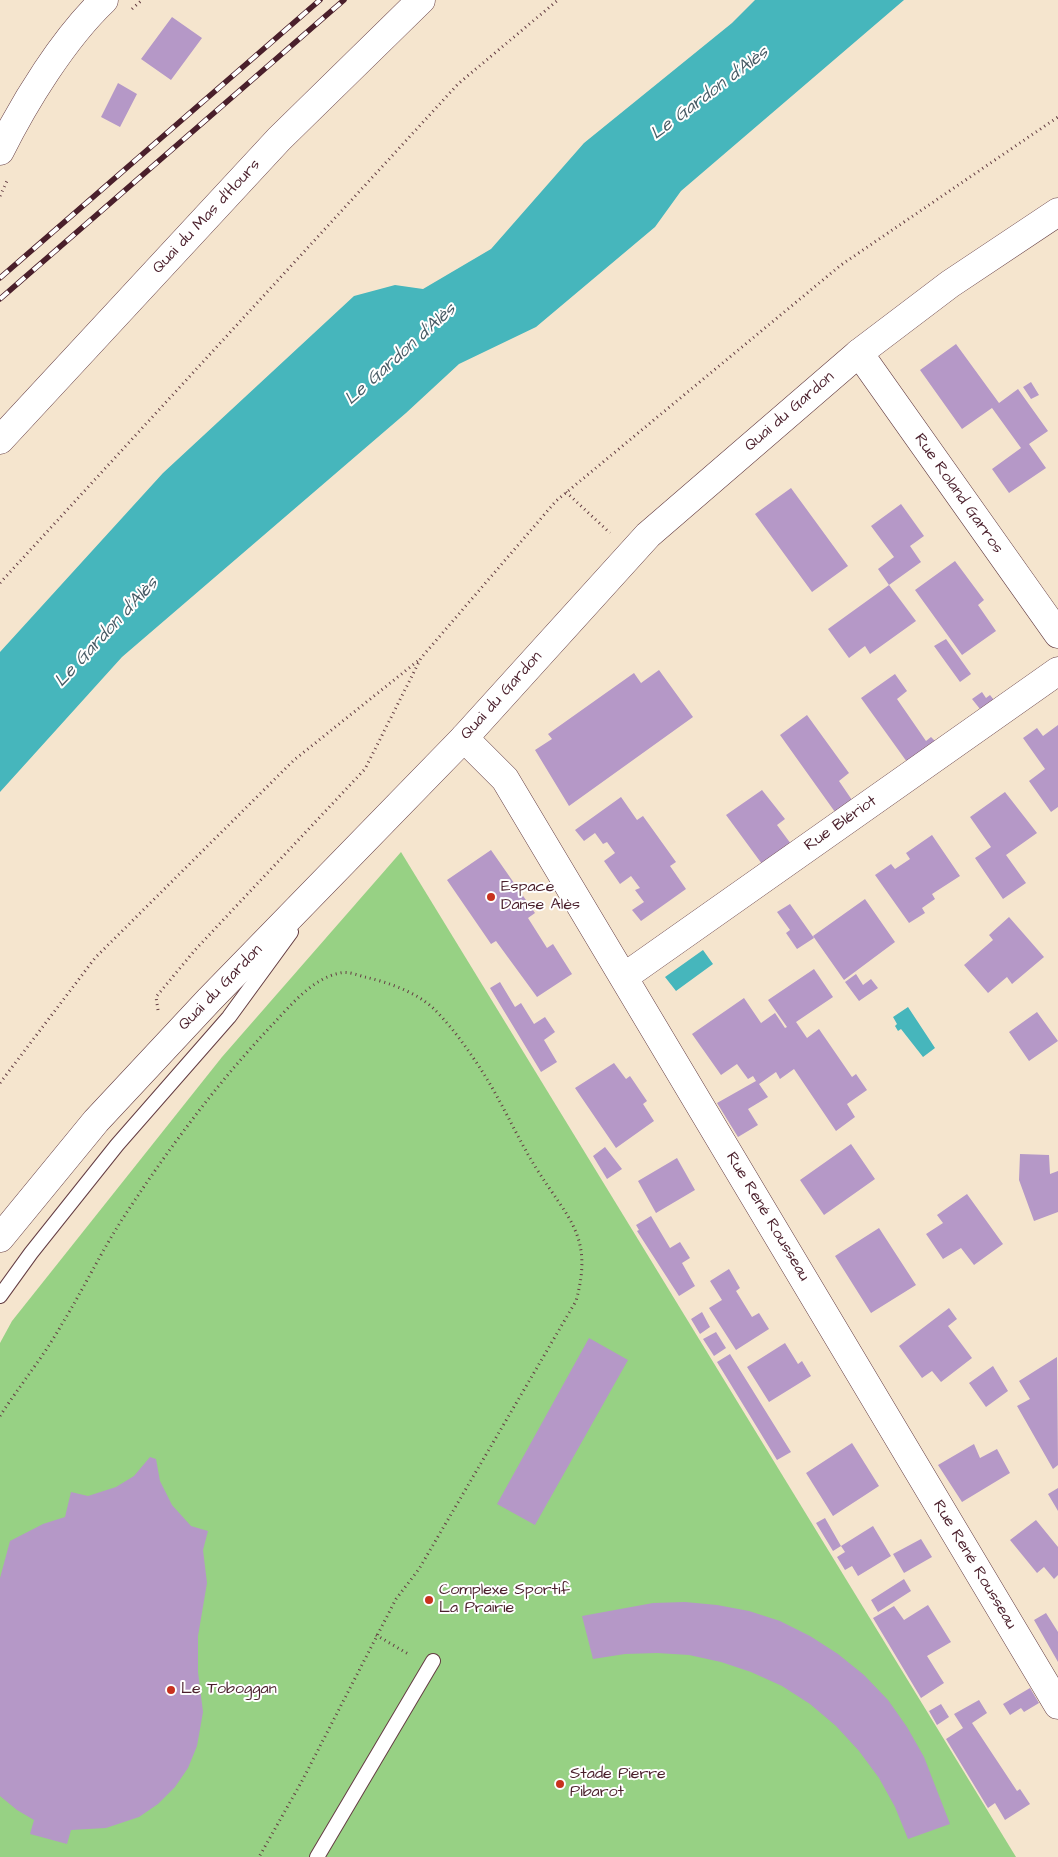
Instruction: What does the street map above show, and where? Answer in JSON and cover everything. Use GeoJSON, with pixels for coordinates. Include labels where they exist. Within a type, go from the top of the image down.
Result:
{"type":"FeatureCollection","features":[{"type":"Feature","properties":{"kind":"street"},"geometry":{"type":"LineString","coordinates":[[0,151],[20,110],[88,16],[104,0]]}},
{"type":"Feature","properties":{"kind":"street","name":"Quai du Mas d'Hours"},"geometry":{"type":"LineString","coordinates":[[0,440],[279,139],[421,0]]}},
{"type":"Feature","properties":{"kind":"street","name":"Quai du Gardon"},"geometry":{"type":"LineString","coordinates":[[0,1238],[96,1121],[342,862],[464,738],[648,535],[859,354],[950,284],[1058,212]]}},
{"type":"Feature","properties":{"kind":"street","name":"Rue Roland Garros"},"geometry":{"type":"LineString","coordinates":[[859,354],[1058,634]]}},
{"type":"Feature","properties":{"kind":"street","name":"Rue Blériot"},"geometry":{"type":"LineString","coordinates":[[624,977],[1058,670]]}},
{"type":"Feature","properties":{"kind":"street","name":"Rue René Rousseau"},"geometry":{"type":"LineString","coordinates":[[464,738],[505,779],[1058,1705]]}},
{"type":"Feature","properties":{"kind":"lane"},"geometry":{"type":"LineString","coordinates":[[0,1296],[31,1253],[117,1145],[229,1017],[342,862]]}},
{"type":"Feature","properties":{"kind":"lane"},"geometry":{"type":"LineString","coordinates":[[317,1857],[432,1663]]}},
{"type":"Feature","properties":{"kind":"path"},"geometry":{"type":"LineString","coordinates":[[0,583],[458,84],[558,0]]}},
{"type":"Feature","properties":{"kind":"path"},"geometry":{"type":"LineString","coordinates":[[0,1083],[95,958],[294,760],[421,658],[550,508],[566,492],[842,265],[1058,117]]}},
{"type":"Feature","properties":{"kind":"path"},"geometry":{"type":"LineString","coordinates":[[566,492],[616,538]]}},
{"type":"Feature","properties":{"kind":"path"},"geometry":{"type":"LineString","coordinates":[[164,1048],[156,996],[195,950],[365,769],[421,658]]}},
{"type":"Feature","properties":{"kind":"path"},"geometry":{"type":"LineString","coordinates":[[0,1416],[63,1323],[125,1216],[170,1150],[242,1057],[309,989],[329,976],[344,972],[380,980],[409,993],[432,1007],[493,1089],[535,1167],[569,1215],[581,1243],[584,1274],[576,1300],[419,1569],[396,1599],[302,1780],[259,1857]]}},
{"type":"Feature","properties":{"kind":"path"},"geometry":{"type":"LineString","coordinates":[[376,1635],[432,1663]]}},
{"type":"Feature","properties":{"kind":"green space","name":"Complexe Sportif La Prairie"},"geometry":{"type":"Polygon","coordinates":[[[401,852],[1016,1857],[0,1857],[0,1343],[12,1321],[222,1057],[401,852]]]}},
{"type":"Feature","properties":{"kind":"water","name":"Le Gardon d'Alès"},"geometry":{"type":"Polygon","coordinates":[[[755,0],[904,0],[681,191],[655,227],[536,327],[459,364],[406,413],[122,657],[0,792],[0,652],[163,473],[354,296],[395,285],[423,289],[491,249],[584,143],[732,23],[755,0]]]}},
{"type":"Feature","properties":{"kind":"water"},"geometry":{"type":"Polygon","coordinates":[[[703,950],[713,964],[676,991],[665,977],[703,950]]]}},
{"type":"Feature","properties":{"kind":"water"},"geometry":{"type":"Polygon","coordinates":[[[908,1007],[935,1048],[923,1057],[901,1029],[898,1031],[895,1026],[897,1024],[893,1017],[908,1007]]]}},
{"type":"Feature","properties":{"kind":"building"},"geometry":{"type":"Polygon","coordinates":[[[172,17],[202,38],[171,80],[141,59],[172,17]]]}},
{"type":"Feature","properties":{"kind":"building"},"geometry":{"type":"Polygon","coordinates":[[[118,83],[137,94],[120,127],[101,117],[118,83]]]}},
{"type":"Feature","properties":{"kind":"building"},"geometry":{"type":"Polygon","coordinates":[[[956,344],[999,403],[1018,389],[1048,431],[1029,444],[1046,468],[1009,493],[992,469],[1021,448],[992,408],[962,429],[920,370],[956,344]]]}},
{"type":"Feature","properties":{"kind":"building"},"geometry":{"type":"Polygon","coordinates":[[[1031,382],[1039,395],[1031,399],[1023,387],[1031,382]]]}},
{"type":"Feature","properties":{"kind":"building"},"geometry":{"type":"Polygon","coordinates":[[[791,488],[848,566],[812,592],[755,514],[791,488]]]}},
{"type":"Feature","properties":{"kind":"building"},"geometry":{"type":"Polygon","coordinates":[[[901,504],[924,536],[910,546],[921,562],[889,585],[878,569],[894,557],[871,526],[901,504]]]}},
{"type":"Feature","properties":{"kind":"building"},"geometry":{"type":"Polygon","coordinates":[[[955,561],[984,600],[978,605],[996,631],[962,655],[915,590],[955,561]]]}},
{"type":"Feature","properties":{"kind":"building"},"geometry":{"type":"Polygon","coordinates":[[[889,585],[916,621],[870,654],[865,646],[849,658],[828,629],[889,585]]]}},
{"type":"Feature","properties":{"kind":"building"},"geometry":{"type":"Polygon","coordinates":[[[946,639],[971,674],[960,682],[934,646],[946,639]]]}},
{"type":"Feature","properties":{"kind":"building"},"geometry":{"type":"Polygon","coordinates":[[[659,670],[693,717],[569,806],[535,750],[552,739],[548,734],[634,673],[641,683],[659,670]]]}},
{"type":"Feature","properties":{"kind":"building"},"geometry":{"type":"Polygon","coordinates":[[[895,674],[907,691],[897,699],[926,741],[931,737],[935,741],[907,762],[861,698],[895,674]]]}},
{"type":"Feature","properties":{"kind":"building"},"geometry":{"type":"Polygon","coordinates":[[[982,692],[986,698],[990,695],[994,700],[980,709],[972,699],[982,692]]]}},
{"type":"Feature","properties":{"kind":"building"},"geometry":{"type":"Polygon","coordinates":[[[807,715],[849,773],[839,781],[852,800],[835,812],[780,735],[807,715]]]}},
{"type":"Feature","properties":{"kind":"building"},"geometry":{"type":"Polygon","coordinates":[[[1058,725],[1058,807],[1051,812],[1029,781],[1045,769],[1023,738],[1037,728],[1043,736],[1058,725]]]}},
{"type":"Feature","properties":{"kind":"building"},"geometry":{"type":"Polygon","coordinates":[[[762,790],[785,819],[777,825],[791,844],[762,864],[726,815],[762,790]]]}},
{"type":"Feature","properties":{"kind":"building"},"geometry":{"type":"Polygon","coordinates":[[[1005,792],[1037,833],[1006,855],[1026,883],[1003,899],[975,858],[991,847],[970,817],[1005,792]]]}},
{"type":"Feature","properties":{"kind":"building"},"geometry":{"type":"Polygon","coordinates":[[[621,797],[637,820],[643,816],[676,862],[670,866],[686,889],[641,921],[632,910],[644,902],[635,890],[640,888],[631,876],[620,884],[604,861],[615,853],[607,842],[603,844],[595,833],[584,841],[575,830],[621,797]]]}},
{"type":"Feature","properties":{"kind":"building"},"geometry":{"type":"Polygon","coordinates":[[[932,835],[960,876],[932,894],[935,899],[922,908],[925,913],[909,923],[875,875],[891,864],[895,869],[910,859],[906,853],[932,835]]]}},
{"type":"Feature","properties":{"kind":"building"},"geometry":{"type":"Polygon","coordinates":[[[491,850],[535,913],[528,918],[547,948],[553,944],[572,974],[537,997],[496,941],[491,944],[447,880],[491,850]]]}},
{"type":"Feature","properties":{"kind":"building"},"geometry":{"type":"Polygon","coordinates":[[[865,899],[895,942],[844,980],[813,936],[865,899]]]}},
{"type":"Feature","properties":{"kind":"building"},"geometry":{"type":"Polygon","coordinates":[[[790,904],[814,938],[797,949],[786,933],[790,930],[777,912],[790,904]]]}},
{"type":"Feature","properties":{"kind":"building"},"geometry":{"type":"Polygon","coordinates":[[[1009,917],[1044,957],[1012,984],[1007,977],[988,993],[964,965],[993,940],[989,935],[1009,917]]]}},
{"type":"Feature","properties":{"kind":"building"},"geometry":{"type":"Polygon","coordinates":[[[814,969],[833,997],[796,1022],[807,1038],[819,1029],[852,1077],[856,1074],[867,1090],[847,1104],[855,1117],[836,1131],[794,1069],[780,1079],[776,1072],[759,1084],[768,1097],[748,1109],[758,1125],[738,1137],[717,1103],[756,1081],[753,1076],[748,1079],[737,1064],[721,1075],[692,1034],[744,998],[761,1023],[775,1013],[785,1028],[787,1027],[768,1000],[814,969]]]}},
{"type":"Feature","properties":{"kind":"building"},"geometry":{"type":"Polygon","coordinates":[[[856,974],[863,985],[871,979],[878,988],[859,1001],[845,982],[856,974]]]}},
{"type":"Feature","properties":{"kind":"building"},"geometry":{"type":"Polygon","coordinates":[[[500,982],[515,1007],[521,1003],[534,1024],[545,1017],[555,1032],[544,1040],[557,1062],[541,1072],[490,988],[500,982]]]}},
{"type":"Feature","properties":{"kind":"building"},"geometry":{"type":"Polygon","coordinates":[[[1037,1012],[1058,1041],[1029,1061],[1009,1032],[1037,1012]]]}},
{"type":"Feature","properties":{"kind":"building"},"geometry":{"type":"Polygon","coordinates":[[[614,1063],[626,1079],[630,1076],[647,1101],[643,1104],[654,1121],[616,1148],[575,1088],[614,1063]]]}},
{"type":"Feature","properties":{"kind":"building"},"geometry":{"type":"Polygon","coordinates":[[[851,1144],[875,1179],[824,1215],[800,1180],[851,1144]]]}},
{"type":"Feature","properties":{"kind":"building"},"geometry":{"type":"Polygon","coordinates":[[[605,1147],[622,1169],[607,1179],[593,1156],[605,1147]]]}},
{"type":"Feature","properties":{"kind":"building"},"geometry":{"type":"Polygon","coordinates":[[[1020,1154],[1049,1155],[1050,1174],[1058,1171],[1058,1212],[1034,1221],[1019,1180],[1020,1154]]]}},
{"type":"Feature","properties":{"kind":"building"},"geometry":{"type":"Polygon","coordinates":[[[677,1158],[695,1190],[656,1213],[638,1181],[677,1158]]]}},
{"type":"Feature","properties":{"kind":"building"},"geometry":{"type":"Polygon","coordinates":[[[967,1194],[1003,1244],[974,1265],[961,1248],[943,1259],[926,1234],[943,1223],[937,1215],[967,1194]]]}},
{"type":"Feature","properties":{"kind":"building"},"geometry":{"type":"Polygon","coordinates":[[[651,1216],[670,1248],[680,1242],[690,1258],[682,1263],[695,1286],[679,1296],[637,1231],[639,1230],[636,1225],[651,1216]]]}},
{"type":"Feature","properties":{"kind":"building"},"geometry":{"type":"Polygon","coordinates":[[[879,1228],[916,1285],[871,1313],[835,1256],[879,1228]]]}},
{"type":"Feature","properties":{"kind":"building"},"geometry":{"type":"Polygon","coordinates":[[[729,1269],[740,1288],[736,1291],[752,1317],[759,1313],[769,1329],[736,1350],[709,1308],[722,1300],[710,1281],[729,1269]]]}},
{"type":"Feature","properties":{"kind":"building"},"geometry":{"type":"Polygon","coordinates":[[[949,1308],[957,1319],[948,1326],[972,1358],[941,1382],[932,1371],[922,1378],[899,1346],[949,1308]]]}},
{"type":"Feature","properties":{"kind":"building"},"geometry":{"type":"Polygon","coordinates":[[[702,1312],[710,1327],[700,1334],[691,1319],[702,1312]]]}},
{"type":"Feature","properties":{"kind":"building"},"geometry":{"type":"Polygon","coordinates":[[[716,1332],[726,1348],[714,1356],[703,1339],[716,1332]]]}},
{"type":"Feature","properties":{"kind":"building"},"geometry":{"type":"Polygon","coordinates":[[[589,1338],[628,1360],[535,1525],[497,1504],[589,1338]]]}},
{"type":"Feature","properties":{"kind":"building"},"geometry":{"type":"Polygon","coordinates":[[[785,1343],[798,1364],[802,1361],[811,1376],[769,1402],[747,1367],[785,1343]]]}},
{"type":"Feature","properties":{"kind":"building"},"geometry":{"type":"Polygon","coordinates":[[[730,1354],[791,1452],[777,1460],[717,1362],[730,1354]]]}},
{"type":"Feature","properties":{"kind":"building"},"geometry":{"type":"Polygon","coordinates":[[[1057,1357],[1058,1465],[1053,1469],[1017,1406],[1030,1399],[1019,1381],[1057,1357]]]}},
{"type":"Feature","properties":{"kind":"building"},"geometry":{"type":"Polygon","coordinates":[[[993,1366],[1008,1391],[986,1407],[969,1383],[993,1366]]]}},
{"type":"Feature","properties":{"kind":"building"},"geometry":{"type":"Polygon","coordinates":[[[852,1443],[879,1486],[833,1516],[806,1473],[852,1443]]]}},
{"type":"Feature","properties":{"kind":"building"},"geometry":{"type":"Polygon","coordinates":[[[974,1444],[980,1458],[997,1449],[1010,1473],[962,1502],[938,1465],[974,1444]]]}},
{"type":"Feature","properties":{"kind":"building"},"geometry":{"type":"Polygon","coordinates":[[[150,1457],[156,1459],[160,1481],[172,1505],[191,1526],[208,1531],[203,1550],[207,1583],[198,1636],[198,1672],[203,1712],[197,1746],[188,1768],[175,1787],[158,1804],[139,1817],[106,1828],[71,1830],[67,1844],[30,1834],[34,1820],[17,1810],[0,1796],[0,1578],[10,1541],[43,1524],[65,1517],[71,1492],[88,1496],[116,1487],[134,1476],[150,1457]]]}},
{"type":"Feature","properties":{"kind":"building"},"geometry":{"type":"Polygon","coordinates":[[[1058,1488],[1058,1511],[1048,1494],[1058,1488]]]}},
{"type":"Feature","properties":{"kind":"building"},"geometry":{"type":"Polygon","coordinates":[[[825,1518],[841,1546],[833,1551],[816,1523],[825,1518]]]}},
{"type":"Feature","properties":{"kind":"building"},"geometry":{"type":"Polygon","coordinates":[[[1036,1520],[1058,1547],[1058,1575],[1054,1579],[1044,1567],[1037,1573],[1010,1540],[1036,1520]]]}},
{"type":"Feature","properties":{"kind":"building"},"geometry":{"type":"Polygon","coordinates":[[[873,1526],[891,1556],[858,1576],[852,1566],[845,1570],[837,1557],[845,1552],[841,1546],[873,1526]]]}},
{"type":"Feature","properties":{"kind":"building"},"geometry":{"type":"Polygon","coordinates":[[[921,1539],[932,1557],[904,1573],[893,1554],[921,1539]]]}},
{"type":"Feature","properties":{"kind":"building"},"geometry":{"type":"Polygon","coordinates":[[[904,1579],[911,1591],[878,1612],[871,1600],[904,1579]]]}},
{"type":"Feature","properties":{"kind":"building"},"geometry":{"type":"Polygon","coordinates":[[[685,1602],[749,1611],[780,1621],[810,1636],[838,1654],[864,1675],[888,1700],[907,1727],[924,1757],[950,1824],[908,1839],[895,1807],[879,1778],[859,1751],[836,1726],[810,1704],[782,1686],[751,1672],[721,1662],[689,1655],[625,1654],[593,1659],[582,1616],[653,1603],[685,1602]]]}},
{"type":"Feature","properties":{"kind":"building"},"geometry":{"type":"Polygon","coordinates":[[[928,1605],[951,1642],[927,1656],[944,1683],[921,1698],[873,1618],[894,1606],[904,1620],[928,1605]]]}},
{"type":"Feature","properties":{"kind":"building"},"geometry":{"type":"Polygon","coordinates":[[[1046,1613],[1058,1632],[1058,1662],[1034,1620],[1046,1613]]]}},
{"type":"Feature","properties":{"kind":"building"},"geometry":{"type":"Polygon","coordinates":[[[1030,1688],[1039,1703],[1024,1712],[1021,1708],[1010,1715],[1003,1704],[1030,1688]]]}},
{"type":"Feature","properties":{"kind":"building"},"geometry":{"type":"Polygon","coordinates":[[[979,1700],[987,1713],[972,1723],[1017,1791],[1020,1789],[1030,1804],[1005,1820],[995,1803],[988,1808],[946,1739],[963,1728],[954,1714],[979,1700]]]}},
{"type":"Feature","properties":{"kind":"building"},"geometry":{"type":"Polygon","coordinates":[[[941,1704],[949,1717],[937,1725],[929,1711],[941,1704]]]}},
{"type":"Feature","properties":{"kind":"railway"},"geometry":{"type":"LineString","coordinates":[[0,278],[320,0]]}},
{"type":"Feature","properties":{"kind":"railway"},"geometry":{"type":"LineString","coordinates":[[0,299],[344,0]]}},
{"type":"Feature","properties":{"kind":"place","name":"Espace Danse Alès"},"geometry":{"type":"Point","coordinates":[491,897]}},
{"type":"Feature","properties":{"kind":"place","name":"Complexe Sportif La Prairie"},"geometry":{"type":"Point","coordinates":[429,1600]}},
{"type":"Feature","properties":{"kind":"place","name":"Le Toboggan"},"geometry":{"type":"Point","coordinates":[171,1690]}},
{"type":"Feature","properties":{"kind":"place","name":"Stade Pierre Pibarot"},"geometry":{"type":"Point","coordinates":[560,1784]}}]}
